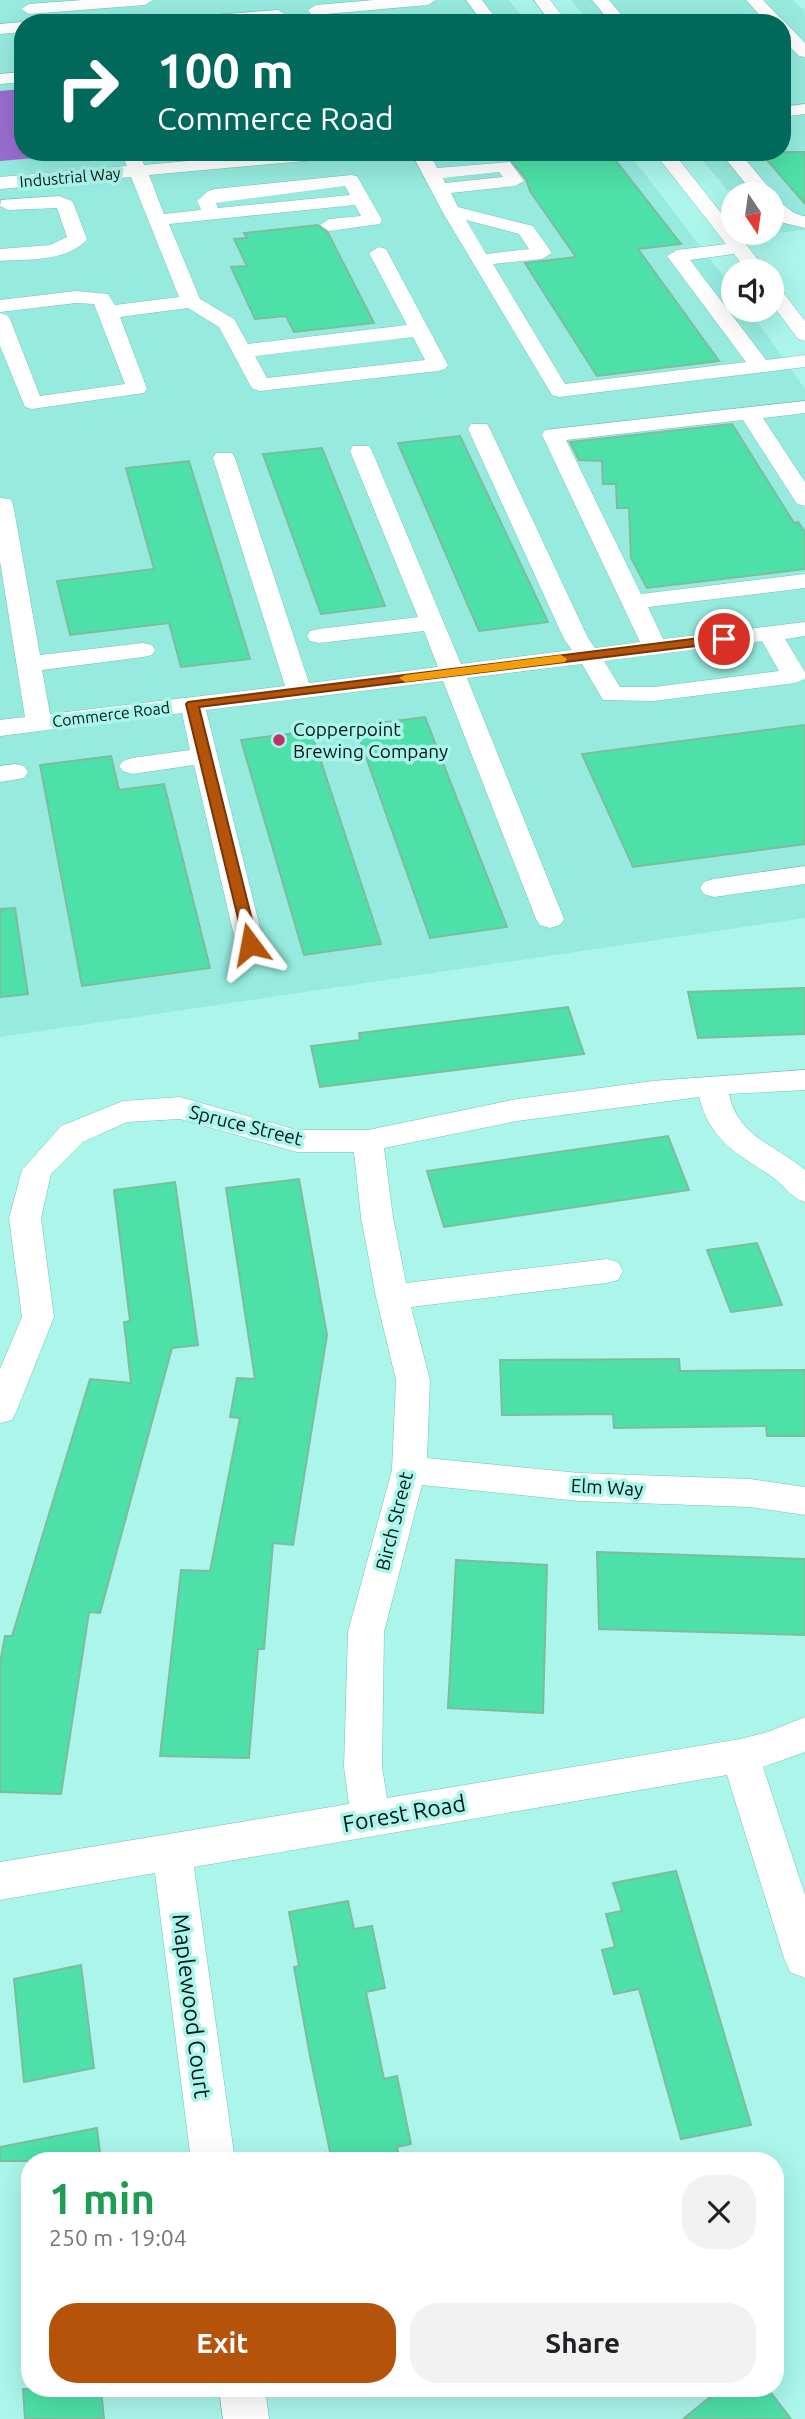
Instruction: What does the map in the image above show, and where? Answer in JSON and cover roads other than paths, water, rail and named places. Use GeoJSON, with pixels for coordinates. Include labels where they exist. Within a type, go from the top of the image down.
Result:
{"type":"FeatureCollection","features":[{"type":"Feature","properties":{"kind":"street"},"geometry":{"type":"LineString","coordinates":[[319,14],[316,9],[428,0]]}},
{"type":"Feature","properties":{"kind":"street"},"geometry":{"type":"LineString","coordinates":[[541,0],[553,14]]}},
{"type":"Feature","properties":{"kind":"street"},"geometry":{"type":"LineString","coordinates":[[600,0],[612,14]]}},
{"type":"Feature","properties":{"kind":"street"},"geometry":{"type":"LineString","coordinates":[[754,0],[767,14]]}},
{"type":"Feature","properties":{"kind":"street"},"geometry":{"type":"LineString","coordinates":[[30,11],[151,4]]}},
{"type":"Feature","properties":{"kind":"street"},"geometry":{"type":"LineString","coordinates":[[258,14],[277,12]]}},
{"type":"Feature","properties":{"kind":"street"},"geometry":{"type":"LineString","coordinates":[[791,38],[805,52]]}},
{"type":"Feature","properties":{"kind":"street"},"geometry":{"type":"LineString","coordinates":[[134,161],[191,302]]}},
{"type":"Feature","properties":{"kind":"street","name":"Industrial Way"},"geometry":{"type":"LineString","coordinates":[[0,183],[250,161]]}},
{"type":"Feature","properties":{"kind":"street"},"geometry":{"type":"LineString","coordinates":[[424,161],[451,211],[559,391],[805,361]]}},
{"type":"Feature","properties":{"kind":"street"},"geometry":{"type":"LineString","coordinates":[[670,161],[747,259]]}},
{"type":"Feature","properties":{"kind":"street"},"geometry":{"type":"LineString","coordinates":[[736,161],[754,182]]}},
{"type":"Feature","properties":{"kind":"street"},"geometry":{"type":"LineString","coordinates":[[157,220],[361,199],[373,220],[329,225]]}},
{"type":"Feature","properties":{"kind":"street"},"geometry":{"type":"LineString","coordinates":[[0,205],[59,202],[65,205],[77,239],[70,245],[55,249],[0,255]]}},
{"type":"Feature","properties":{"kind":"street"},"geometry":{"type":"LineString","coordinates":[[451,211],[526,230],[542,253],[480,260]]}},
{"type":"Feature","properties":{"kind":"street"},"geometry":{"type":"LineString","coordinates":[[784,216],[792,221],[805,222]]}},
{"type":"Feature","properties":{"kind":"street"},"geometry":{"type":"LineString","coordinates":[[738,248],[677,256],[760,366]]}},
{"type":"Feature","properties":{"kind":"street"},"geometry":{"type":"LineString","coordinates":[[108,312],[191,302],[227,323],[260,385],[438,365],[379,253]]}},
{"type":"Feature","properties":{"kind":"street"},"geometry":{"type":"LineString","coordinates":[[0,306],[76,297],[102,298],[137,389],[32,403],[0,319]]}},
{"type":"Feature","properties":{"kind":"street"},"geometry":{"type":"LineString","coordinates":[[784,307],[805,335]]}},
{"type":"Feature","properties":{"kind":"street"},"geometry":{"type":"LineString","coordinates":[[242,351],[419,330]]}},
{"type":"Feature","properties":{"kind":"street"},"geometry":{"type":"LineString","coordinates":[[655,648],[553,435],[805,407]]}},
{"type":"Feature","properties":{"kind":"street"},"geometry":{"type":"LineString","coordinates":[[749,413],[805,499]]}},
{"type":"Feature","properties":{"kind":"street"},"geometry":{"type":"LineString","coordinates":[[478,429],[576,639],[612,695],[654,694],[795,676],[797,665],[770,634]]}},
{"type":"Feature","properties":{"kind":"street"},"geometry":{"type":"LineString","coordinates":[[361,451],[550,919]]}},
{"type":"Feature","properties":{"kind":"street"},"geometry":{"type":"LineString","coordinates":[[224,458],[299,691]]}},
{"type":"Feature","properties":{"kind":"street"},"geometry":{"type":"LineString","coordinates":[[2,504],[39,723]]}},
{"type":"Feature","properties":{"kind":"street"},"geometry":{"type":"LineString","coordinates":[[633,602],[805,581]]}},
{"type":"Feature","properties":{"kind":"street"},"geometry":{"type":"LineString","coordinates":[[319,636],[432,622]]}},
{"type":"Feature","properties":{"kind":"street","name":"Commerce Road"},"geometry":{"type":"LineString","coordinates":[[0,728],[805,629]]}},
{"type":"Feature","properties":{"kind":"street"},"geometry":{"type":"LineString","coordinates":[[29,664],[143,650]]}},
{"type":"Feature","properties":{"kind":"street"},"geometry":{"type":"LineString","coordinates":[[192,704],[250,944]]}},
{"type":"Feature","properties":{"kind":"street"},"geometry":{"type":"LineString","coordinates":[[132,766],[206,756]]}},
{"type":"Feature","properties":{"kind":"street"},"geometry":{"type":"LineString","coordinates":[[714,888],[805,875]]}},
{"type":"Feature","properties":{"kind":"street","name":"Spruce Street"},"geometry":{"type":"LineString","coordinates":[[0,1410],[38,1317],[26,1218],[37,1170],[72,1134],[123,1112],[180,1108],[297,1141],[368,1141],[517,1111],[712,1084],[805,1080]]}},
{"type":"Feature","properties":{"kind":"street"},"geometry":{"type":"LineString","coordinates":[[712,1084],[719,1115],[726,1128],[745,1146],[787,1171],[805,1191]]}},
{"type":"Feature","properties":{"kind":"street","name":"Birch Street"},"geometry":{"type":"LineString","coordinates":[[368,1141],[377,1217],[392,1297],[413,1380],[409,1470],[366,1632],[363,1767],[371,1818]]}},
{"type":"Feature","properties":{"kind":"street"},"geometry":{"type":"LineString","coordinates":[[392,1297],[607,1271]]}},
{"type":"Feature","properties":{"kind":"street","name":"Elm Way"},"geometry":{"type":"LineString","coordinates":[[409,1470],[579,1487],[750,1493],[805,1502]]}},
{"type":"Feature","properties":{"kind":"street","name":"Forest Road"},"geometry":{"type":"LineString","coordinates":[[0,1881],[740,1756],[772,1748],[805,1734]]}},
{"type":"Feature","properties":{"kind":"street"},"geometry":{"type":"LineString","coordinates":[[740,1756],[805,1958]]}},
{"type":"Feature","properties":{"kind":"street","name":"Maplewood Court"},"geometry":{"type":"LineString","coordinates":[[172,1851],[212,2152]]}},
{"type":"Feature","properties":{"kind":"street"},"geometry":{"type":"LineString","coordinates":[[244,2397],[246,2419]]}},
{"type":"Feature","properties":{"kind":"place","name":"Copperpoint Brewing Company"},"geometry":{"type":"Point","coordinates":[279,740]}}]}
